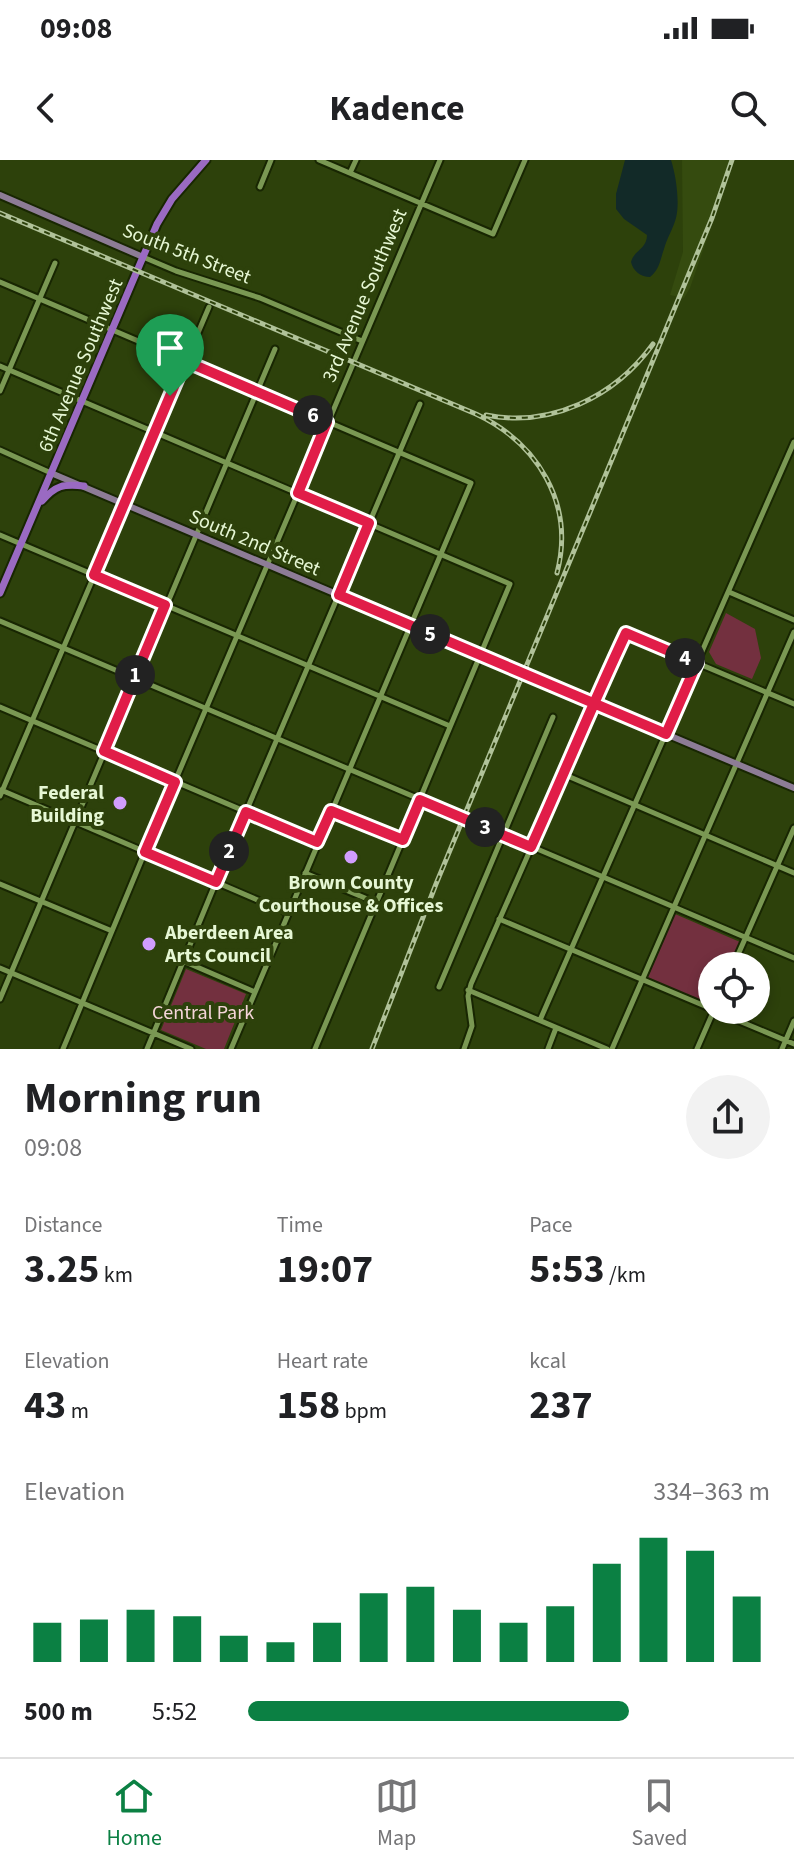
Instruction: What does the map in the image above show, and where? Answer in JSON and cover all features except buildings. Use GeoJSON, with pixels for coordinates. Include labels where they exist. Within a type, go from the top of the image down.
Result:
{"type":"FeatureCollection","features":[{"type":"Feature","properties":{"kind":"highway","name":"6th Avenue Southwest"},"geometry":{"type":"LineString","coordinates":[[0,593],[167,206],[206,160]]}},
{"type":"Feature","properties":{"kind":"highway"},"geometry":{"type":"LineString","coordinates":[[36,509],[58,487],[84,486]]}},
{"type":"Feature","properties":{"kind":"main road","name":"South 5th Street"},"geometry":{"type":"LineString","coordinates":[[0,195],[143,257]]}},
{"type":"Feature","properties":{"kind":"main road","name":"South 2nd Street"},"geometry":{"type":"LineString","coordinates":[[51,473],[794,788]]}},
{"type":"Feature","properties":{"kind":"street"},"geometry":{"type":"LineString","coordinates":[[260,187],[271,160]]}},
{"type":"Feature","properties":{"kind":"street"},"geometry":{"type":"LineString","coordinates":[[319,160],[493,234],[522,161]]}},
{"type":"Feature","properties":{"kind":"street"},"geometry":{"type":"LineString","coordinates":[[350,173],[356,160]]}},
{"type":"Feature","properties":{"kind":"street","name":"3rd Avenue Southwest"},"geometry":{"type":"LineString","coordinates":[[63,1049],[440,160]]}},
{"type":"Feature","properties":{"kind":"street","name":"South 5th Street"},"geometry":{"type":"LineString","coordinates":[[143,257],[260,298],[362,341]]}},
{"type":"Feature","properties":{"kind":"street"},"geometry":{"type":"LineString","coordinates":[[0,391],[55,263]]}},
{"type":"Feature","properties":{"kind":"street"},"geometry":{"type":"LineString","coordinates":[[0,282],[471,483],[231,1049]]}},
{"type":"Feature","properties":{"kind":"street"},"geometry":{"type":"LineString","coordinates":[[209,307],[1,792],[288,913]]}},
{"type":"Feature","properties":{"kind":"street"},"geometry":{"type":"LineString","coordinates":[[0,999],[275,349]]}},
{"type":"Feature","properties":{"kind":"street"},"geometry":{"type":"LineString","coordinates":[[0,366],[510,584],[315,1049]]}},
{"type":"Feature","properties":{"kind":"street"},"geometry":{"type":"LineString","coordinates":[[147,1049],[420,404]]}},
{"type":"Feature","properties":{"kind":"street"},"geometry":{"type":"LineString","coordinates":[[540,1020],[794,442]]}},
{"type":"Feature","properties":{"kind":"street","name":"South 2nd Street"},"geometry":{"type":"LineString","coordinates":[[0,450],[51,473]]}},
{"type":"Feature","properties":{"kind":"street"},"geometry":{"type":"LineString","coordinates":[[0,535],[450,726]]}},
{"type":"Feature","properties":{"kind":"street"},"geometry":{"type":"LineString","coordinates":[[729,592],[794,620]]}},
{"type":"Feature","properties":{"kind":"street"},"geometry":{"type":"LineString","coordinates":[[0,621],[794,958]]}},
{"type":"Feature","properties":{"kind":"street"},"geometry":{"type":"LineString","coordinates":[[468,990],[609,1049],[643,980],[794,632]]}},
{"type":"Feature","properties":{"kind":"street"},"geometry":{"type":"LineString","coordinates":[[464,1049],[472,1026],[468,990],[626,633],[794,704]]}},
{"type":"Feature","properties":{"kind":"street"},"geometry":{"type":"LineString","coordinates":[[0,707],[317,842]]}},
{"type":"Feature","properties":{"kind":"street"},"geometry":{"type":"LineString","coordinates":[[439,987],[553,717]]}},
{"type":"Feature","properties":{"kind":"street"},"geometry":{"type":"LineString","coordinates":[[563,774],[794,873]]}},
{"type":"Feature","properties":{"kind":"street"},"geometry":{"type":"LineString","coordinates":[[331,811],[403,840]]}},
{"type":"Feature","properties":{"kind":"street"},"geometry":{"type":"LineString","coordinates":[[739,952],[794,828]]}},
{"type":"Feature","properties":{"kind":"street"},"geometry":{"type":"LineString","coordinates":[[305,873],[377,903]]}},
{"type":"Feature","properties":{"kind":"street"},"geometry":{"type":"LineString","coordinates":[[0,884],[112,931]]}},
{"type":"Feature","properties":{"kind":"street"},"geometry":{"type":"LineString","coordinates":[[499,919],[698,1004]]}},
{"type":"Feature","properties":{"kind":"street"},"geometry":{"type":"LineString","coordinates":[[183,961],[255,992]]}},
{"type":"Feature","properties":{"kind":"street"},"geometry":{"type":"LineString","coordinates":[[0,968],[191,1049]]}},
{"type":"Feature","properties":{"kind":"street"},"geometry":{"type":"LineString","coordinates":[[782,1049],[794,1021]]}},
{"type":"Feature","properties":{"kind":"street"},"geometry":{"type":"LineString","coordinates":[[697,1049],[707,1024]]}},
{"type":"Feature","properties":{"kind":"street"},"geometry":{"type":"LineString","coordinates":[[746,1024],[794,1044]]}},
{"type":"Feature","properties":{"kind":"street"},"geometry":{"type":"LineString","coordinates":[[548,1049],[557,1028]]}},
{"type":"Feature","properties":{"kind":"shaded area"},"geometry":{"type":"Polygon","coordinates":[[[682,160],[734,160],[684,298],[670,295],[683,252],[682,160]]]}},
{"type":"Feature","properties":{"kind":"green space"},"geometry":{"type":"Polygon","coordinates":[[[726,613],[755,629],[761,658],[752,679],[716,664],[709,652],[726,613]]]}},
{"type":"Feature","properties":{"kind":"green space"},"geometry":{"type":"Polygon","coordinates":[[[675,914],[740,942],[736,952],[698,952],[698,1000],[647,979],[675,914]]]}},
{"type":"Feature","properties":{"kind":"green space","name":"Central Park"},"geometry":{"type":"Polygon","coordinates":[[[186,969],[246,994],[224,1049],[206,1049],[161,1030],[186,969]]]}},
{"type":"Feature","properties":{"kind":"water"},"geometry":{"type":"Polygon","coordinates":[[[625,160],[671,160],[674,173],[676,218],[658,268],[650,277],[638,273],[631,262],[647,235],[624,219],[616,209],[616,194],[625,160]]]}},
{"type":"Feature","properties":{"kind":"railway"},"geometry":{"type":"LineString","coordinates":[[372,1049],[436,884],[712,218],[732,160]]}},
{"type":"Feature","properties":{"kind":"railway"},"geometry":{"type":"LineString","coordinates":[[0,213],[498,426],[534,459],[556,500],[561,523],[557,573]]}},
{"type":"Feature","properties":{"kind":"railway"},"geometry":{"type":"LineString","coordinates":[[486,415],[534,417],[579,404],[620,379],[653,344]]}},
{"type":"Feature","properties":{"kind":"place","name":"Federal Building"},"geometry":{"type":"Point","coordinates":[120,803]}},
{"type":"Feature","properties":{"kind":"place","name":"Brown County Courthouse & Offices"},"geometry":{"type":"Point","coordinates":[351,857]}},
{"type":"Feature","properties":{"kind":"place","name":"Aberdeen Area Arts Council"},"geometry":{"type":"Point","coordinates":[149,944]}},
{"type":"Feature","properties":{"kind":"route"},"geometry":{"type":"LineString","coordinates":[[170,396],[94,575],[165,605],[104,751],[175,782],[145,852],[216,882],[246,812],[317,842],[331,811],[403,840],[420,800],[531,847],[579,739],[588,718],[609,668],[626,633],[697,663],[666,734],[602,707],[586,700],[542,681],[339,595],[369,523],[298,493],[327,422],[185,361],[170,396]]}}]}
